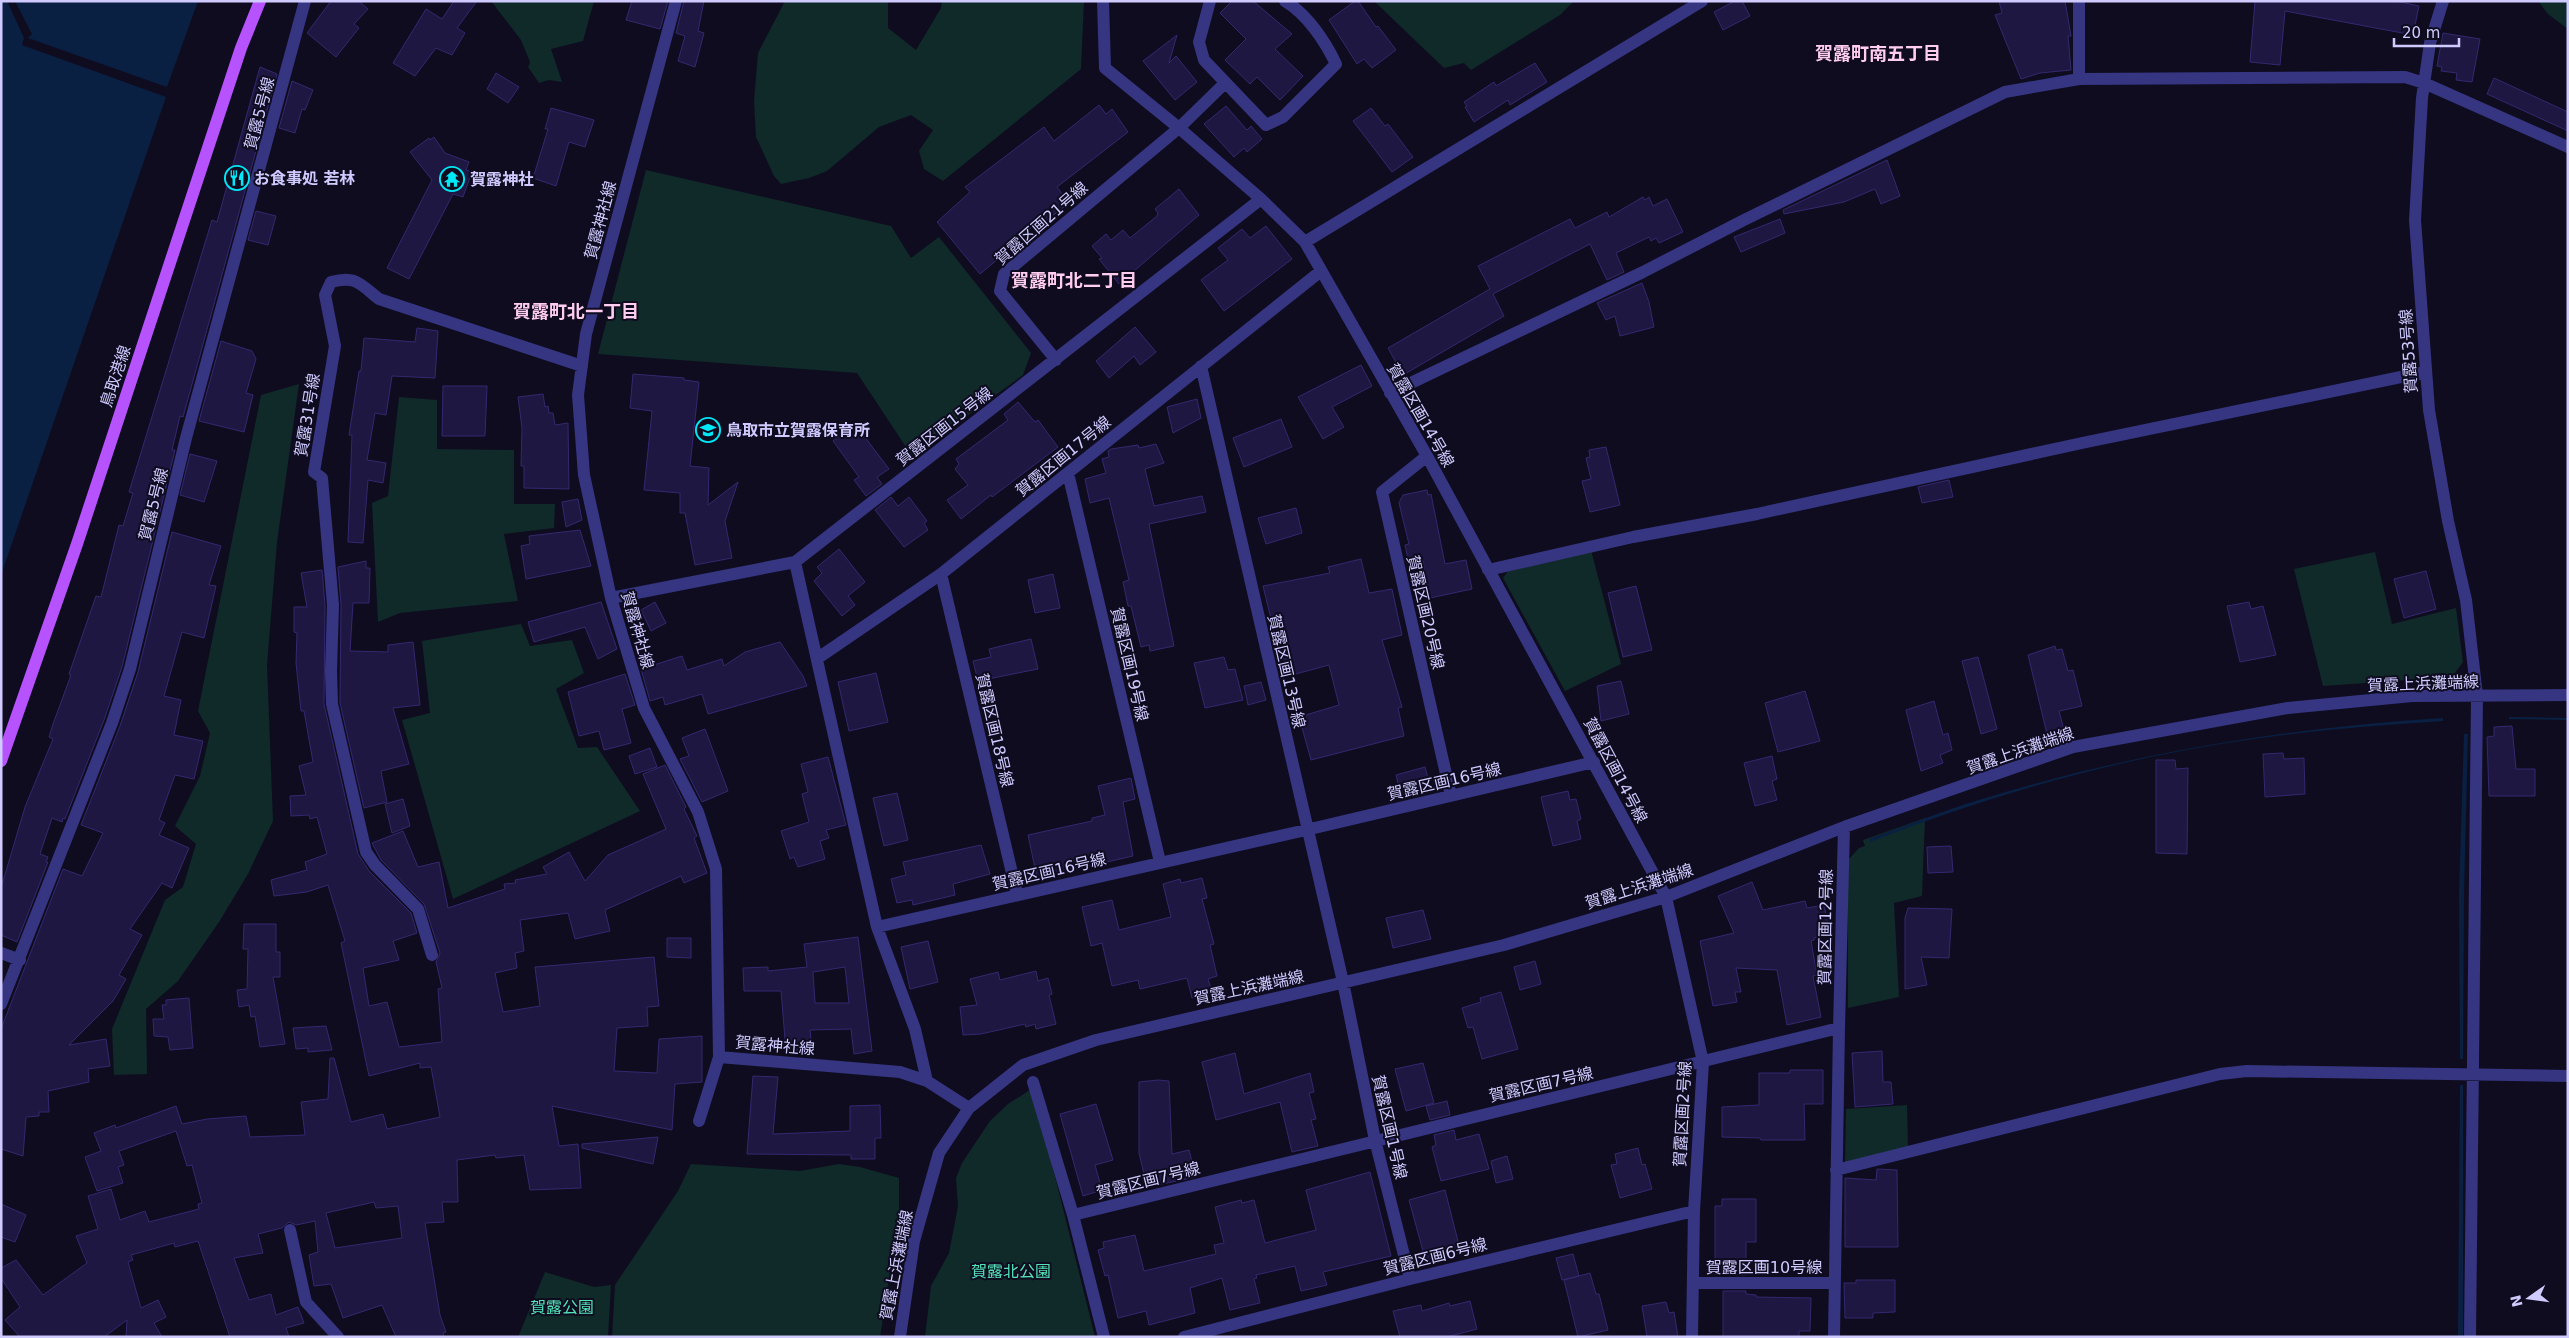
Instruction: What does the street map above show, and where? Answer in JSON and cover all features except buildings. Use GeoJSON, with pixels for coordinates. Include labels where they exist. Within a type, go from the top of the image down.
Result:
{"type":"FeatureCollection","features":[{"type":"Feature","properties":{"kind":"main road","name":"鳥取港線"},"geometry":{"type":"LineString","coordinates":[[1,761],[77,544],[241,48],[260,1]]}},
{"type":"Feature","properties":{"kind":"street","name":"賀露5号線"},"geometry":{"type":"LineString","coordinates":[[1,1004],[20,960],[112,723],[130,669],[186,438],[306,1]]}},
{"type":"Feature","properties":{"kind":"street","name":"賀露神社線"},"geometry":{"type":"LineString","coordinates":[[676,1],[586,334],[578,395],[584,475],[611,598],[644,708],[698,812],[716,869],[719,1056],[900,1072],[927,1081],[969,1108]]}},
{"type":"Feature","properties":{"kind":"street","name":"賀露区画14号線"},"geometry":{"type":"LineString","coordinates":[[1103,1],[1105,68],[1179,128],[1261,199],[1304,242],[1427,456],[1666,897]]}},
{"type":"Feature","properties":{"kind":"street"},"geometry":{"type":"LineString","coordinates":[[1210,1],[1198,42],[1204,60],[1266,125],[1283,118],[1336,64],[1329,48],[1296,8],[1285,1]]}},
{"type":"Feature","properties":{"kind":"street"},"geometry":{"type":"LineString","coordinates":[[1304,242],[1702,1]]}},
{"type":"Feature","properties":{"kind":"street"},"geometry":{"type":"LineString","coordinates":[[2078,79],[2079,1]]}},
{"type":"Feature","properties":{"kind":"street","name":"賀露53号線"},"geometry":{"type":"LineString","coordinates":[[2443,1],[2430,42],[2424,84],[2415,220],[2429,410],[2448,521],[2466,600],[2477,696],[2470,1337]]}},
{"type":"Feature","properties":{"kind":"street"},"geometry":{"type":"LineString","coordinates":[[1390,393],[1643,272],[1962,112],[2012,90],[2078,79],[2405,78],[2424,84],[2568,147]]}},
{"type":"Feature","properties":{"kind":"street"},"geometry":{"type":"LineString","coordinates":[[1179,128],[1226,83]]}},
{"type":"Feature","properties":{"kind":"street","name":"賀露区画21号線"},"geometry":{"type":"LineString","coordinates":[[1056,360],[1000,291],[1004,274],[1179,128]]}},
{"type":"Feature","properties":{"kind":"street","name":"賀露区画15号線"},"geometry":{"type":"LineString","coordinates":[[611,598],[795,562],[1261,199]]}},
{"type":"Feature","properties":{"kind":"street","name":"賀露区画17号線"},"geometry":{"type":"LineString","coordinates":[[818,658],[941,574],[1321,271]]}},
{"type":"Feature","properties":{"kind":"street","name":"賀露31号線"},"geometry":{"type":"LineString","coordinates":[[432,955],[418,909],[366,852],[332,704],[332,596],[322,478],[314,472],[335,346],[325,295],[327,288],[331,282],[351,279],[360,282],[379,299],[582,366]]}},
{"type":"Feature","properties":{"kind":"street","name":"賀露区画13号線"},"geometry":{"type":"LineString","coordinates":[[1201,366],[1306,830],[1343,982]]}},
{"type":"Feature","properties":{"kind":"street"},"geometry":{"type":"LineString","coordinates":[[1488,570],[1633,537],[1757,514],[2082,442],[2425,372]]}},
{"type":"Feature","properties":{"kind":"street","name":"賀露区画20号線"},"geometry":{"type":"LineString","coordinates":[[1427,456],[1382,492],[1451,796]]}},
{"type":"Feature","properties":{"kind":"street","name":"賀露区画19号線"},"geometry":{"type":"LineString","coordinates":[[1068,473],[1160,862]]}},
{"type":"Feature","properties":{"kind":"street"},"geometry":{"type":"LineString","coordinates":[[795,562],[818,658],[876,927],[915,1029],[927,1081]]}},
{"type":"Feature","properties":{"kind":"street","name":"賀露区画18号線"},"geometry":{"type":"LineString","coordinates":[[941,574],[1017,894]]}},
{"type":"Feature","properties":{"kind":"street","name":"賀露上浜灘端線"},"geometry":{"type":"LineString","coordinates":[[900,1337],[914,1241],[939,1153],[969,1108],[1023,1065],[1096,1040],[1190,1016],[1504,945],[1666,897],[1844,827],[2073,747],[2288,708],[2412,696],[2568,695]]}},
{"type":"Feature","properties":{"kind":"street","name":"賀露区画16号線"},"geometry":{"type":"LineString","coordinates":[[876,927],[1306,830],[1594,762]]}},
{"type":"Feature","properties":{"kind":"street","name":"賀露区画12号線"},"geometry":{"type":"LineString","coordinates":[[1839,1028],[1844,827]]}},
{"type":"Feature","properties":{"kind":"street","name":"賀露区画2号線"},"geometry":{"type":"LineString","coordinates":[[1666,897],[1703,1062],[1694,1211],[1692,1337]]}},
{"type":"Feature","properties":{"kind":"street"},"geometry":{"type":"LineString","coordinates":[[1,954],[20,960]]}},
{"type":"Feature","properties":{"kind":"street","name":"賀露区画1号線"},"geometry":{"type":"LineString","coordinates":[[1343,982],[1375,1140],[1410,1279]]}},
{"type":"Feature","properties":{"kind":"street"},"geometry":{"type":"LineString","coordinates":[[1834,1337],[1839,1028]]}},
{"type":"Feature","properties":{"kind":"street","name":"賀露区画7号線"},"geometry":{"type":"LineString","coordinates":[[1073,1216],[1375,1140],[1839,1028]]}},
{"type":"Feature","properties":{"kind":"street"},"geometry":{"type":"LineString","coordinates":[[699,1121],[719,1056]]}},
{"type":"Feature","properties":{"kind":"street"},"geometry":{"type":"LineString","coordinates":[[1836,1170],[2220,1074],[2247,1070],[2568,1076]]}},
{"type":"Feature","properties":{"kind":"street"},"geometry":{"type":"LineString","coordinates":[[1033,1082],[1073,1216],[1104,1337]]}},
{"type":"Feature","properties":{"kind":"street","name":"賀露区画6号線"},"geometry":{"type":"LineString","coordinates":[[1184,1337],[1410,1279],[1694,1211]]}},
{"type":"Feature","properties":{"kind":"street"},"geometry":{"type":"LineString","coordinates":[[290,1230],[306,1302],[338,1337]]}},
{"type":"Feature","properties":{"kind":"street","name":"賀露区画10号線"},"geometry":{"type":"LineString","coordinates":[[1693,1284],[1835,1283]]}},
{"type":"Feature","properties":{"kind":"green space"},"geometry":{"type":"Polygon","coordinates":[[[491,1],[594,1],[583,41],[551,49],[562,82],[549,80],[539,83],[528,67],[530,62],[521,40],[491,1]]]}},
{"type":"Feature","properties":{"kind":"green space"},"geometry":{"type":"Polygon","coordinates":[[[785,1],[888,1],[888,28],[916,50],[941,8],[942,1],[1084,1],[1081,69],[943,181],[924,169],[919,151],[933,130],[911,115],[879,127],[827,171],[809,178],[781,184],[774,176],[756,137],[754,101],[758,53],[785,1]]]}},
{"type":"Feature","properties":{"kind":"green space"},"geometry":{"type":"Polygon","coordinates":[[[1374,1],[1574,1],[1560,15],[1471,70],[1464,63],[1444,68],[1374,1]]]}},
{"type":"Feature","properties":{"kind":"green space"},"geometry":{"type":"Polygon","coordinates":[[[2538,1],[2568,1],[2568,29],[2548,14],[2538,1]]]}},
{"type":"Feature","properties":{"kind":"green space"},"geometry":{"type":"Polygon","coordinates":[[[646,170],[891,226],[911,258],[939,237],[1031,353],[1023,375],[912,456],[857,373],[598,354],[646,170]]]}},
{"type":"Feature","properties":{"kind":"green space"},"geometry":{"type":"Polygon","coordinates":[[[299,384],[277,542],[267,665],[273,821],[248,874],[219,922],[178,981],[146,1009],[147,1074],[114,1075],[112,1029],[165,900],[183,887],[196,844],[175,826],[200,776],[210,733],[198,711],[261,395],[299,384]]]}},
{"type":"Feature","properties":{"kind":"green space"},"geometry":{"type":"Polygon","coordinates":[[[399,397],[437,400],[437,449],[514,450],[514,504],[555,504],[554,528],[504,534],[518,601],[400,613],[378,622],[372,503],[388,496],[399,397]]]}},
{"type":"Feature","properties":{"kind":"green space"},"geometry":{"type":"Polygon","coordinates":[[[1591,550],[1621,664],[1565,691],[1503,578],[1508,571],[1591,550]]]}},
{"type":"Feature","properties":{"kind":"green space"},"geometry":{"type":"Polygon","coordinates":[[[2375,552],[2392,624],[2456,608],[2463,662],[2452,677],[2323,686],[2294,569],[2375,552]]]}},
{"type":"Feature","properties":{"kind":"green space"},"geometry":{"type":"Polygon","coordinates":[[[521,624],[530,646],[572,640],[584,673],[556,689],[578,748],[597,747],[640,811],[453,899],[402,720],[430,713],[422,641],[521,624]]]}},
{"type":"Feature","properties":{"kind":"green space"},"geometry":{"type":"Polygon","coordinates":[[[1925,818],[1922,896],[1894,903],[1899,997],[1848,1008],[1848,860],[1859,848],[1865,846],[1863,840],[1925,818]]]}},
{"type":"Feature","properties":{"kind":"green space","name":"賀露北公園"},"geometry":{"type":"Polygon","coordinates":[[[1033,1088],[1095,1337],[925,1337],[931,1286],[949,1253],[958,1206],[956,1178],[962,1163],[990,1121],[1008,1104],[1033,1088]]]}},
{"type":"Feature","properties":{"kind":"green space"},"geometry":{"type":"Polygon","coordinates":[[[1907,1105],[1908,1147],[1845,1163],[1846,1109],[1907,1105]]]}},
{"type":"Feature","properties":{"kind":"green space"},"geometry":{"type":"Polygon","coordinates":[[[691,1164],[800,1171],[839,1164],[860,1167],[899,1178],[899,1212],[880,1337],[612,1337],[615,1285],[678,1191],[691,1164]]]}},
{"type":"Feature","properties":{"kind":"green space","name":"賀露公園"},"geometry":{"type":"Polygon","coordinates":[[[545,1272],[594,1287],[611,1285],[608,1337],[518,1337],[545,1272]]]}},
{"type":"Feature","properties":{"kind":"water"},"geometry":{"type":"Polygon","coordinates":[[[1,1],[7,1],[24,38],[22,45],[166,97],[1,575],[1,1]]]}},
{"type":"Feature","properties":{"kind":"water"},"geometry":{"type":"Polygon","coordinates":[[[15,1],[198,1],[167,87],[28,38],[32,34],[15,1]]]}},
{"type":"Feature","properties":{"kind":"water"},"geometry":{"type":"Polygon","coordinates":[[[2509,717],[2568,718],[2568,720],[2509,719],[2509,717]]]}},
{"type":"Feature","properties":{"kind":"water"},"geometry":{"type":"Polygon","coordinates":[[[2443,718],[2443,721],[2348,728],[2278,736],[2156,756],[2059,779],[1963,808],[1870,842],[1869,839],[1979,800],[2036,783],[2151,756],[2209,745],[2326,728],[2443,718]]]}},
{"type":"Feature","properties":{"kind":"water"},"geometry":{"type":"Polygon","coordinates":[[[2464,734],[2468,734],[2464,894],[2463,1059],[2460,1059],[2459,893],[2464,734]]]}},
{"type":"Feature","properties":{"kind":"water"},"geometry":{"type":"Polygon","coordinates":[[[2460,1085],[2463,1085],[2463,1337],[2458,1337],[2460,1085]]]}},
{"type":"Feature","properties":{"kind":"place","name":"お食事処 若林"},"geometry":{"type":"Point","coordinates":[237,178]}},
{"type":"Feature","properties":{"kind":"place","name":"賀露神社"},"geometry":{"type":"Point","coordinates":[452,179]}},
{"type":"Feature","properties":{"kind":"place","name":"鳥取市立賀露保育所"},"geometry":{"type":"Point","coordinates":[708,430]}},
{"type":"Feature","properties":{"kind":"district","name":"賀露町南五丁目"},"geometry":{"type":"Point","coordinates":[1878,54]}},
{"type":"Feature","properties":{"kind":"district","name":"賀露町北二丁目"},"geometry":{"type":"Point","coordinates":[1074,281]}},
{"type":"Feature","properties":{"kind":"district","name":"賀露町北一丁目"},"geometry":{"type":"Point","coordinates":[576,312]}}]}
